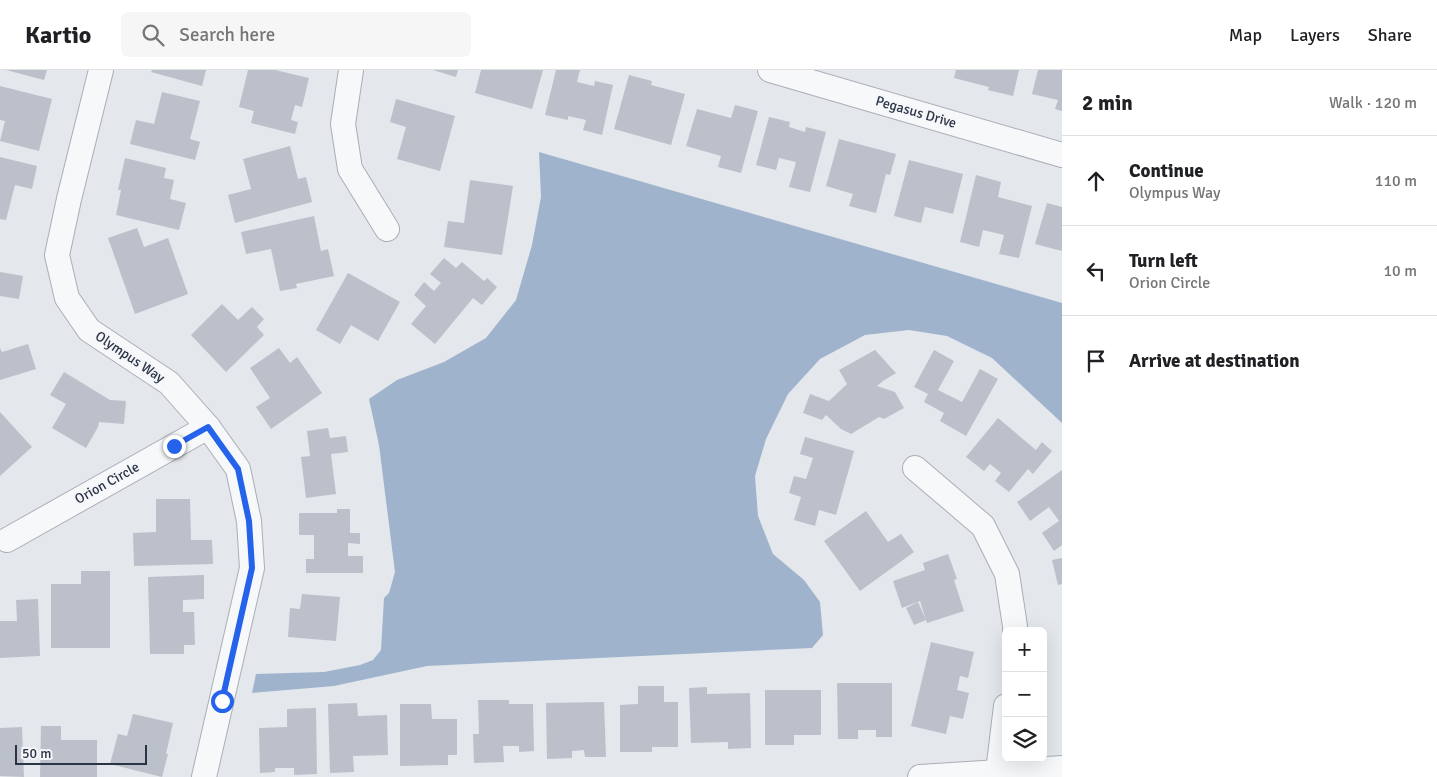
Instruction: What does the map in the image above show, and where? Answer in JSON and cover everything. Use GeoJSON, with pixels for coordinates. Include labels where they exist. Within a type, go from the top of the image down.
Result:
{"type":"FeatureCollection","features":[{"type":"Feature","properties":{"kind":"street","name":"Olympus Way"},"geometry":{"type":"LineString","coordinates":[[101,70],[57,255],[67,298],[90,330],[169,383],[208,427],[238,469],[249,521],[252,568],[204,777]]}},
{"type":"Feature","properties":{"kind":"street"},"geometry":{"type":"LineString","coordinates":[[351,70],[343,124],[350,169],[387,229]]}},
{"type":"Feature","properties":{"kind":"street","name":"Pegasus Drive"},"geometry":{"type":"LineString","coordinates":[[770,70],[1062,155]]}},
{"type":"Feature","properties":{"kind":"street","name":"Orion Circle"},"geometry":{"type":"LineString","coordinates":[[7,540],[208,427]]}},
{"type":"Feature","properties":{"kind":"street"},"geometry":{"type":"LineString","coordinates":[[915,468],[983,526],[1006,574],[1015,627]]}},
{"type":"Feature","properties":{"kind":"street"},"geometry":{"type":"LineString","coordinates":[[998,772],[1005,717]]}},
{"type":"Feature","properties":{"kind":"street"},"geometry":{"type":"LineString","coordinates":[[920,777],[1062,768]]}},
{"type":"Feature","properties":{"kind":"water"},"geometry":{"type":"Polygon","coordinates":[[[539,152],[1062,303],[1062,423],[992,358],[947,336],[909,330],[865,335],[820,359],[788,394],[766,439],[755,476],[758,516],[773,554],[804,580],[820,602],[823,635],[812,648],[427,666],[334,686],[252,693],[256,674],[324,672],[360,665],[373,660],[381,650],[384,598],[389,593],[395,572],[379,445],[369,399],[397,380],[444,362],[486,338],[516,300],[532,245],[541,197],[539,152]]]}},
{"type":"Feature","properties":{"kind":"building"},"geometry":{"type":"Polygon","coordinates":[[[6,70],[47,70],[44,80],[6,70]]]}},
{"type":"Feature","properties":{"kind":"building"},"geometry":{"type":"Polygon","coordinates":[[[152,70],[206,70],[202,86],[151,72],[152,70]]]}},
{"type":"Feature","properties":{"kind":"building"},"geometry":{"type":"Polygon","coordinates":[[[248,70],[275,70],[309,78],[302,107],[295,105],[291,120],[298,122],[295,134],[251,123],[254,111],[239,107],[248,70]]]}},
{"type":"Feature","properties":{"kind":"building"},"geometry":{"type":"Polygon","coordinates":[[[433,70],[458,70],[456,77],[433,70]]]}},
{"type":"Feature","properties":{"kind":"building"},"geometry":{"type":"Polygon","coordinates":[[[481,70],[543,70],[532,109],[475,93],[481,70]]]}},
{"type":"Feature","properties":{"kind":"building"},"geometry":{"type":"Polygon","coordinates":[[[556,70],[580,70],[577,82],[594,86],[595,81],[613,85],[602,135],[583,130],[586,120],[568,116],[568,120],[545,115],[556,70]]]}},
{"type":"Feature","properties":{"kind":"building"},"geometry":{"type":"Polygon","coordinates":[[[956,70],[1019,70],[1013,96],[988,90],[989,87],[954,78],[956,70]]]}},
{"type":"Feature","properties":{"kind":"building"},"geometry":{"type":"Polygon","coordinates":[[[1038,70],[1062,70],[1062,111],[1055,109],[1058,100],[1032,94],[1038,70]]]}},
{"type":"Feature","properties":{"kind":"building"},"geometry":{"type":"Polygon","coordinates":[[[629,75],[652,81],[651,85],[685,94],[671,145],[614,129],[629,75]]]}},
{"type":"Feature","properties":{"kind":"building"},"geometry":{"type":"Polygon","coordinates":[[[0,86],[52,99],[39,151],[0,141],[5,121],[0,120],[0,86]]]}},
{"type":"Feature","properties":{"kind":"building"},"geometry":{"type":"Polygon","coordinates":[[[162,92],[200,101],[190,139],[200,142],[195,160],[130,144],[136,120],[154,124],[162,92]]]}},
{"type":"Feature","properties":{"kind":"building"},"geometry":{"type":"Polygon","coordinates":[[[396,99],[455,116],[440,171],[397,159],[406,127],[390,122],[396,99]]]}},
{"type":"Feature","properties":{"kind":"building"},"geometry":{"type":"Polygon","coordinates":[[[735,105],[758,111],[741,173],[718,167],[721,156],[686,146],[697,109],[731,118],[735,105]]]}},
{"type":"Feature","properties":{"kind":"building"},"geometry":{"type":"Polygon","coordinates":[[[769,117],[790,122],[789,127],[805,132],[806,127],[826,132],[810,192],[789,187],[796,162],[779,158],[776,170],[756,165],[769,117]]]}},
{"type":"Feature","properties":{"kind":"building"},"geometry":{"type":"Polygon","coordinates":[[[839,139],[896,154],[890,175],[886,174],[876,213],[849,206],[853,194],[826,186],[839,139]]]}},
{"type":"Feature","properties":{"kind":"building"},"geometry":{"type":"Polygon","coordinates":[[[290,146],[298,179],[306,177],[312,202],[235,223],[228,195],[251,189],[243,159],[290,146]]]}},
{"type":"Feature","properties":{"kind":"building"},"geometry":{"type":"Polygon","coordinates":[[[0,157],[37,166],[32,189],[15,185],[6,220],[0,219],[0,157]]]}},
{"type":"Feature","properties":{"kind":"building"},"geometry":{"type":"Polygon","coordinates":[[[125,158],[166,168],[164,178],[174,180],[170,199],[186,203],[179,230],[116,215],[121,190],[118,190],[125,158]]]}},
{"type":"Feature","properties":{"kind":"building"},"geometry":{"type":"Polygon","coordinates":[[[909,160],[963,174],[953,214],[925,207],[921,223],[894,216],[909,160]]]}},
{"type":"Feature","properties":{"kind":"building"},"geometry":{"type":"Polygon","coordinates":[[[976,175],[1001,182],[998,197],[1032,206],[1019,258],[999,254],[1004,235],[983,230],[979,247],[960,242],[976,175]]]}},
{"type":"Feature","properties":{"kind":"building"},"geometry":{"type":"Polygon","coordinates":[[[470,180],[513,186],[502,255],[444,247],[448,221],[464,223],[470,180]]]}},
{"type":"Feature","properties":{"kind":"building"},"geometry":{"type":"Polygon","coordinates":[[[1047,203],[1062,207],[1062,251],[1035,244],[1047,203]]]}},
{"type":"Feature","properties":{"kind":"building"},"geometry":{"type":"Polygon","coordinates":[[[314,216],[321,251],[328,249],[334,276],[296,284],[297,288],[280,291],[271,249],[246,254],[241,232],[314,216]]]}},
{"type":"Feature","properties":{"kind":"building"},"geometry":{"type":"Polygon","coordinates":[[[137,228],[144,247],[168,238],[188,294],[135,314],[108,238],[137,228]]]}},
{"type":"Feature","properties":{"kind":"building"},"geometry":{"type":"Polygon","coordinates":[[[444,258],[456,268],[462,262],[484,281],[487,278],[497,287],[482,305],[473,298],[435,344],[411,324],[426,306],[414,295],[424,282],[434,291],[441,283],[430,274],[444,258]]]}},
{"type":"Feature","properties":{"kind":"building"},"geometry":{"type":"Polygon","coordinates":[[[0,272],[23,276],[19,299],[0,296],[0,272]]]}},
{"type":"Feature","properties":{"kind":"building"},"geometry":{"type":"Polygon","coordinates":[[[348,273],[400,302],[378,341],[351,325],[340,344],[316,330],[348,273]]]}},
{"type":"Feature","properties":{"kind":"building"},"geometry":{"type":"Polygon","coordinates":[[[222,304],[238,320],[252,307],[264,319],[257,327],[264,335],[226,372],[191,335],[222,304]]]}},
{"type":"Feature","properties":{"kind":"building"},"geometry":{"type":"Polygon","coordinates":[[[28,344],[36,369],[0,380],[0,348],[2,352],[28,344]]]}},
{"type":"Feature","properties":{"kind":"building"},"geometry":{"type":"Polygon","coordinates":[[[279,348],[290,363],[297,357],[322,393],[271,429],[256,407],[270,398],[250,368],[279,348]]]}},
{"type":"Feature","properties":{"kind":"building"},"geometry":{"type":"Polygon","coordinates":[[[875,350],[896,373],[877,386],[895,392],[904,408],[884,419],[879,417],[851,434],[841,429],[826,415],[822,420],[803,413],[810,394],[829,401],[847,384],[839,370],[875,350]]]}},
{"type":"Feature","properties":{"kind":"building"},"geometry":{"type":"Polygon","coordinates":[[[934,350],[954,361],[938,390],[962,402],[980,369],[998,379],[966,436],[940,421],[944,413],[924,402],[928,394],[914,387],[934,350]]]}},
{"type":"Feature","properties":{"kind":"building"},"geometry":{"type":"Polygon","coordinates":[[[64,372],[110,400],[126,401],[124,424],[99,422],[86,448],[52,428],[66,404],[50,395],[64,372]]]}},
{"type":"Feature","properties":{"kind":"building"},"geometry":{"type":"Polygon","coordinates":[[[0,412],[32,447],[0,476],[0,412]]]}},
{"type":"Feature","properties":{"kind":"building"},"geometry":{"type":"Polygon","coordinates":[[[998,418],[1036,450],[1042,442],[1052,451],[1033,474],[1028,469],[1009,492],[995,481],[1001,473],[990,464],[984,471],[966,457],[998,418]]]}},
{"type":"Feature","properties":{"kind":"building"},"geometry":{"type":"Polygon","coordinates":[[[328,428],[330,438],[346,436],[348,452],[331,454],[336,494],[306,498],[301,457],[310,456],[307,431],[328,428]]]}},
{"type":"Feature","properties":{"kind":"building"},"geometry":{"type":"Polygon","coordinates":[[[805,437],[854,451],[836,515],[819,510],[815,526],[794,520],[801,497],[789,493],[794,476],[806,479],[813,458],[800,454],[805,437]]]}},
{"type":"Feature","properties":{"kind":"building"},"geometry":{"type":"Polygon","coordinates":[[[1062,470],[1062,545],[1054,551],[1042,533],[1059,521],[1049,507],[1030,521],[1017,502],[1062,470]]]}},
{"type":"Feature","properties":{"kind":"building"},"geometry":{"type":"Polygon","coordinates":[[[156,499],[190,499],[191,540],[212,540],[213,564],[134,566],[133,533],[156,532],[156,499]]]}},
{"type":"Feature","properties":{"kind":"building"},"geometry":{"type":"Polygon","coordinates":[[[337,509],[350,509],[350,533],[360,533],[360,544],[348,543],[348,556],[363,556],[363,573],[306,573],[306,559],[314,559],[314,535],[299,535],[299,513],[337,513],[337,509]]]}},
{"type":"Feature","properties":{"kind":"building"},"geometry":{"type":"Polygon","coordinates":[[[866,511],[888,542],[901,534],[914,552],[860,591],[824,541],[866,511]]]}},
{"type":"Feature","properties":{"kind":"building"},"geometry":{"type":"Polygon","coordinates":[[[948,554],[957,579],[954,580],[964,611],[927,623],[920,601],[902,608],[893,581],[925,570],[923,563],[948,554]]]}},
{"type":"Feature","properties":{"kind":"building"},"geometry":{"type":"Polygon","coordinates":[[[1062,558],[1062,584],[1058,585],[1052,560],[1062,558]]]}},
{"type":"Feature","properties":{"kind":"building"},"geometry":{"type":"Polygon","coordinates":[[[81,571],[110,571],[110,648],[51,648],[51,584],[81,584],[81,571]]]}},
{"type":"Feature","properties":{"kind":"building"},"geometry":{"type":"Polygon","coordinates":[[[204,575],[204,599],[183,600],[183,612],[194,612],[195,645],[184,645],[184,654],[150,654],[148,577],[204,575]]]}},
{"type":"Feature","properties":{"kind":"building"},"geometry":{"type":"Polygon","coordinates":[[[302,594],[340,597],[336,641],[288,637],[290,608],[300,609],[302,594]]]}},
{"type":"Feature","properties":{"kind":"building"},"geometry":{"type":"Polygon","coordinates":[[[38,599],[40,656],[0,658],[0,621],[17,621],[16,600],[38,599]]]}},
{"type":"Feature","properties":{"kind":"building"},"geometry":{"type":"Polygon","coordinates":[[[918,602],[926,620],[914,625],[906,608],[918,602]]]}},
{"type":"Feature","properties":{"kind":"building"},"geometry":{"type":"Polygon","coordinates":[[[931,642],[974,652],[968,678],[960,676],[957,690],[969,693],[963,719],[950,716],[946,734],[911,726],[931,642]]]}},
{"type":"Feature","properties":{"kind":"building"},"geometry":{"type":"Polygon","coordinates":[[[837,683],[892,683],[892,737],[876,737],[876,730],[858,730],[858,739],[838,739],[837,683]]]}},
{"type":"Feature","properties":{"kind":"building"},"geometry":{"type":"Polygon","coordinates":[[[638,686],[664,686],[664,702],[678,702],[678,747],[652,747],[652,752],[620,752],[620,705],[638,704],[638,686]]]}},
{"type":"Feature","properties":{"kind":"building"},"geometry":{"type":"Polygon","coordinates":[[[707,687],[707,694],[750,693],[751,748],[728,749],[728,742],[691,743],[689,688],[707,687]]]}},
{"type":"Feature","properties":{"kind":"building"},"geometry":{"type":"Polygon","coordinates":[[[765,690],[821,690],[821,735],[794,735],[794,745],[765,745],[765,690]]]}},
{"type":"Feature","properties":{"kind":"building"},"geometry":{"type":"Polygon","coordinates":[[[478,700],[509,700],[509,704],[533,704],[534,751],[519,752],[519,746],[503,746],[504,762],[474,763],[473,734],[479,734],[478,700]]]}},
{"type":"Feature","properties":{"kind":"building"},"geometry":{"type":"Polygon","coordinates":[[[604,702],[606,757],[585,757],[584,750],[572,751],[572,758],[547,759],[546,703],[604,702]]]}},
{"type":"Feature","properties":{"kind":"building"},"geometry":{"type":"Polygon","coordinates":[[[357,703],[358,716],[387,715],[388,755],[353,756],[354,772],[330,773],[328,704],[357,703]]]}},
{"type":"Feature","properties":{"kind":"building"},"geometry":{"type":"Polygon","coordinates":[[[400,704],[431,704],[432,719],[457,719],[457,755],[448,755],[448,765],[400,766],[400,704]]]}},
{"type":"Feature","properties":{"kind":"building"},"geometry":{"type":"Polygon","coordinates":[[[316,708],[317,774],[294,775],[294,768],[275,768],[275,772],[260,773],[259,728],[287,727],[287,709],[316,708]]]}},
{"type":"Feature","properties":{"kind":"building"},"geometry":{"type":"Polygon","coordinates":[[[133,714],[173,723],[162,777],[110,764],[118,734],[127,736],[133,714]]]}},
{"type":"Feature","properties":{"kind":"building"},"geometry":{"type":"Polygon","coordinates":[[[41,726],[61,726],[61,740],[97,740],[97,777],[40,777],[41,726]]]}},
{"type":"Feature","properties":{"kind":"building"},"geometry":{"type":"Polygon","coordinates":[[[22,727],[24,777],[0,776],[0,728],[22,727]]]}},
{"type":"Feature","properties":{"kind":"route"},"geometry":{"type":"LineString","coordinates":[[174,446],[208,427],[238,469],[249,521],[252,568],[222,701]]}}]}
